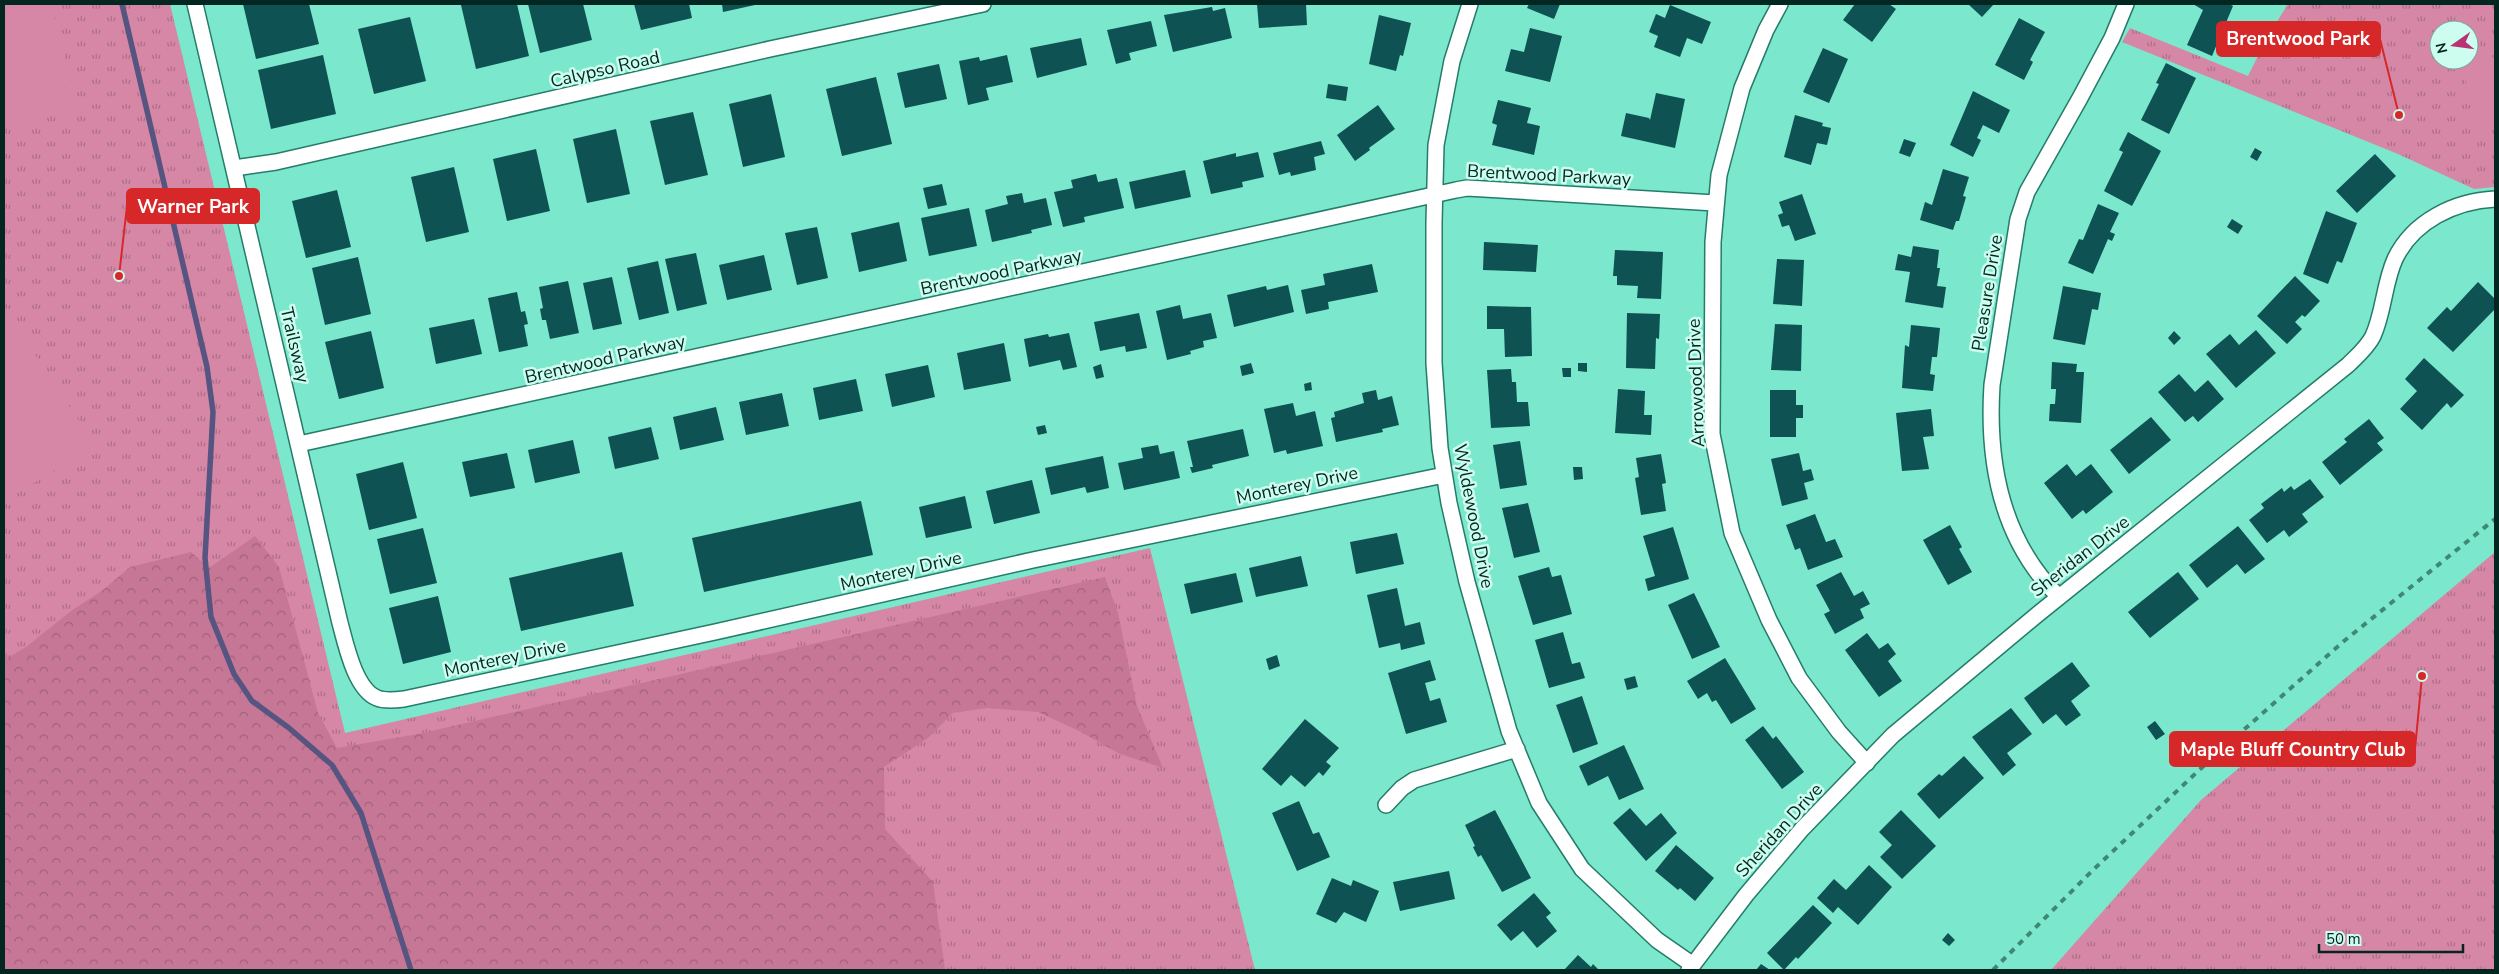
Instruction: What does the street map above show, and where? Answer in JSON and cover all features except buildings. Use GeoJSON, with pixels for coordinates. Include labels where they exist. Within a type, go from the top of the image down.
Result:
{"type":"FeatureCollection","features":[{"type":"Feature","properties":{"kind":"street","name":"Trailsway"},"geometry":{"type":"LineString","coordinates":[[195,4],[343,633],[348,651],[367,692]]}},
{"type":"Feature","properties":{"kind":"street","name":"Calypso Road"},"geometry":{"type":"LineString","coordinates":[[234,168],[276,162],[770,49],[983,4]]}},
{"type":"Feature","properties":{"kind":"street","name":"Wyldewood Drive"},"geometry":{"type":"LineString","coordinates":[[1470,4],[1452,62],[1436,145],[1435,196],[1434,362],[1444,475],[1466,582],[1509,731],[1539,803],[1582,869],[1657,940],[1691,967]]}},
{"type":"Feature","properties":{"kind":"street","name":"Arrowood Drive"},"geometry":{"type":"LineString","coordinates":[[1780,4],[1766,30],[1742,88],[1719,175],[1715,203],[1711,335],[1712,434],[1732,533],[1769,620],[1799,678],[1839,732],[1867,763]]}},
{"type":"Feature","properties":{"kind":"street","name":"Pleasure Drive"},"geometry":{"type":"LineString","coordinates":[[2059,597],[2027,560],[2005,509],[1994,461],[1991,407],[1992,385],[2018,219],[2027,192],[2112,38],[2121,6]]}},
{"type":"Feature","properties":{"kind":"street","name":"Brentwood Parkway"},"geometry":{"type":"LineString","coordinates":[[299,444],[1467,188],[1715,203]]}},
{"type":"Feature","properties":{"kind":"street","name":"Sheridan Drive"},"geometry":{"type":"LineString","coordinates":[[1691,967],[1746,895],[1802,829],[1893,735],[2059,597],[2348,365],[2366,347],[2373,335],[2395,259],[2407,241],[2430,217],[2451,208],[2495,199]]}},
{"type":"Feature","properties":{"kind":"street","name":"Monterey Drive"},"geometry":{"type":"LineString","coordinates":[[367,692],[378,699],[404,699],[715,632],[1051,556],[1444,475]]}},
{"type":"Feature","properties":{"kind":"street"},"geometry":{"type":"LineString","coordinates":[[1386,805],[1402,788],[1414,780],[1517,749]]}},
{"type":"Feature","properties":{"kind":"green space"},"geometry":{"type":"Polygon","coordinates":[[[4,4],[170,4],[345,733],[1150,548],[1255,970],[4,970],[4,4]]]}},
{"type":"Feature","properties":{"kind":"green space"},"geometry":{"type":"Polygon","coordinates":[[[4,4],[51,4],[77,108],[4,126],[4,4]]]}},
{"type":"Feature","properties":{"kind":"green space"},"geometry":{"type":"Polygon","coordinates":[[[2288,4],[2495,4],[2495,187],[2474,189],[2398,154],[2122,42],[2130,28],[2248,76],[2268,36],[2288,4]]]}},
{"type":"Feature","properties":{"kind":"green space"},"geometry":{"type":"Polygon","coordinates":[[[2495,57],[2495,121],[2477,126],[2463,70],[2479,70],[2479,61],[2495,57]]]}},
{"type":"Feature","properties":{"kind":"green space"},"geometry":{"type":"Polygon","coordinates":[[[4,308],[95,445],[4,501],[4,308]]]}},
{"type":"Feature","properties":{"kind":"green space"},"geometry":{"type":"Polygon","coordinates":[[[255,536],[279,567],[318,713],[337,748],[418,734],[1105,577],[1118,613],[1137,706],[1163,768],[1120,754],[1079,731],[1038,712],[987,708],[953,713],[928,738],[884,767],[885,829],[933,882],[945,970],[4,970],[4,660],[26,647],[71,611],[103,590],[130,567],[191,552],[209,568],[255,536]]]}},
{"type":"Feature","properties":{"kind":"green space"},"geometry":{"type":"Polygon","coordinates":[[[2495,552],[2495,970],[2051,970],[2201,800],[2495,552]]]}},
{"type":"Feature","properties":{"kind":"waterway"},"geometry":{"type":"LineString","coordinates":[[122,4],[207,367],[213,412],[205,558],[211,617],[234,674],[252,701],[289,728],[332,765],[361,813],[411,970]]}},
{"type":"Feature","properties":{"kind":"railway"},"geometry":{"type":"LineString","coordinates":[[1993,970],[2094,869],[2212,758],[2344,641],[2495,519]]}},
{"type":"Feature","properties":{"kind":"place","name":"Brentwood Park"},"geometry":{"type":"Point","coordinates":[2399,115]}},
{"type":"Feature","properties":{"kind":"place","name":"Warner Park"},"geometry":{"type":"Point","coordinates":[119,276]}},
{"type":"Feature","properties":{"kind":"place","name":"Maple Bluff Country Club"},"geometry":{"type":"Point","coordinates":[2422,676]}}]}
